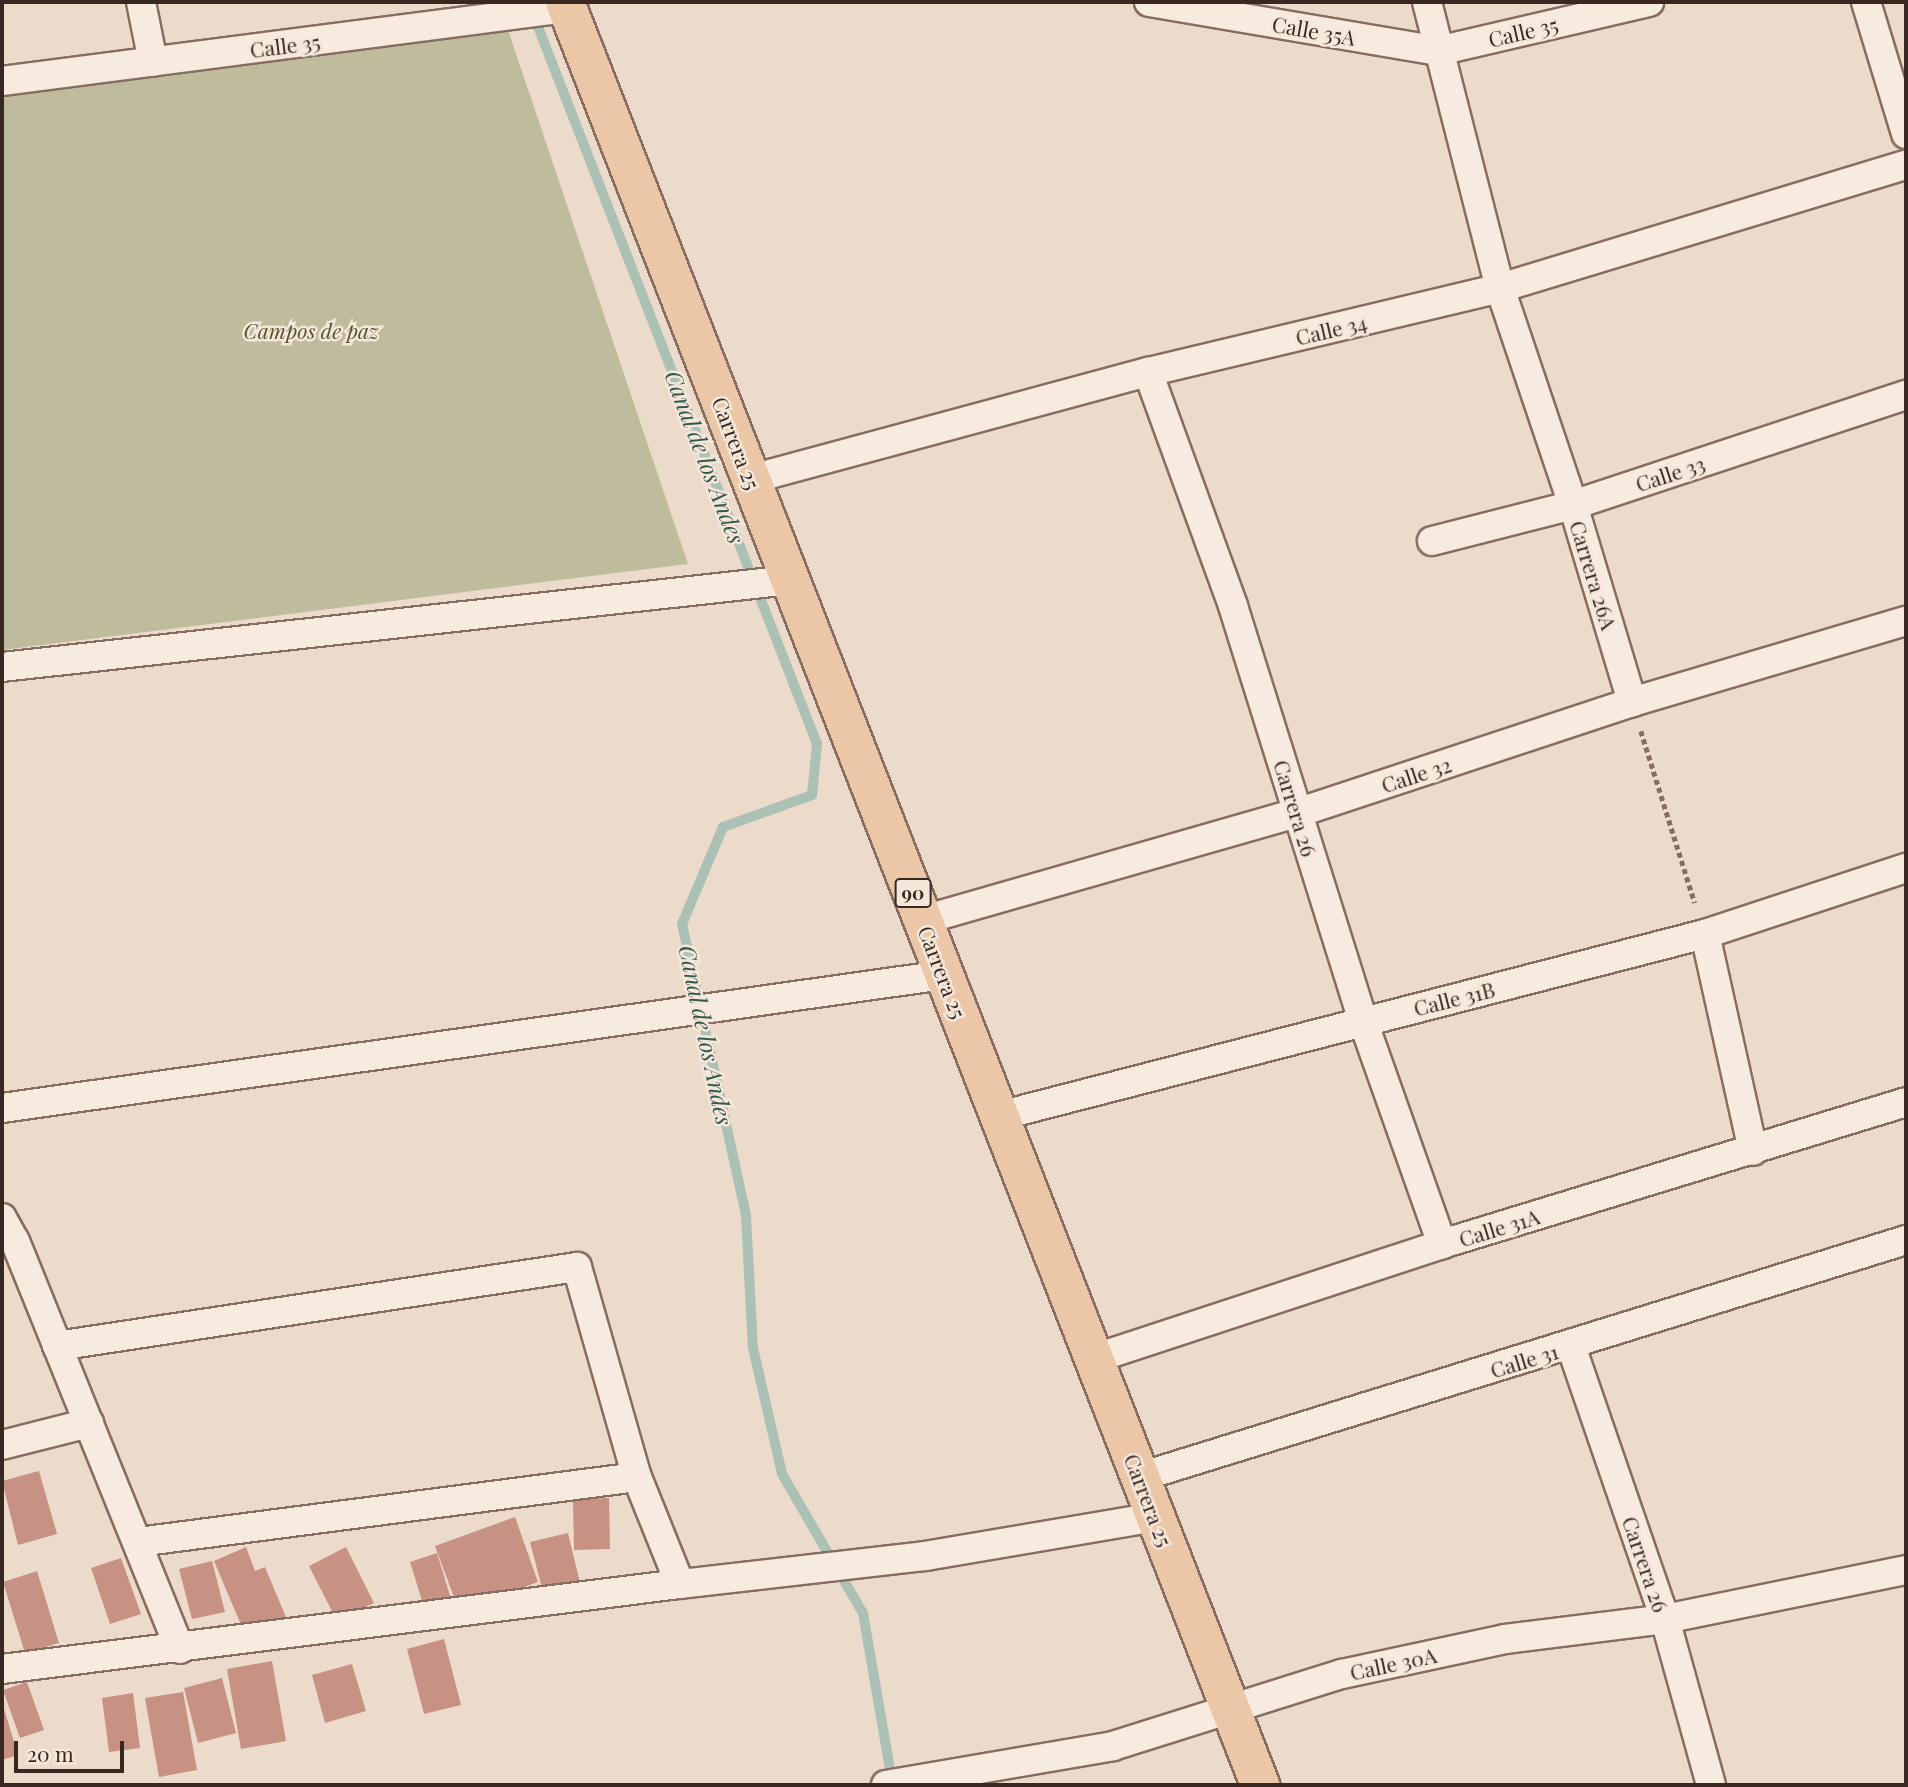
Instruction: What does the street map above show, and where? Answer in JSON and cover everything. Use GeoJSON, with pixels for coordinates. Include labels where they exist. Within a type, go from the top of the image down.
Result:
{"type":"FeatureCollection","features":[{"type":"Feature","properties":{"kind":"main road","name":"Carrera 25"},"geometry":{"type":"LineString","coordinates":[[566,5],[1260,1785]]}},
{"type":"Feature","properties":{"kind":"street"},"geometry":{"type":"LineString","coordinates":[[141,2],[153,62]]}},
{"type":"Feature","properties":{"kind":"street","name":"Calle 35A"},"geometry":{"type":"LineString","coordinates":[[1149,2],[1438,51]]}},
{"type":"Feature","properties":{"kind":"street","name":"Carrera 26A"},"geometry":{"type":"LineString","coordinates":[[1427,2],[1500,288],[1573,505],[1632,702]]}},
{"type":"Feature","properties":{"kind":"street","name":"Calle 35"},"geometry":{"type":"LineString","coordinates":[[1438,51],[1649,2]]}},
{"type":"Feature","properties":{"kind":"street"},"geometry":{"type":"LineString","coordinates":[[1866,2],[1906,134]]}},
{"type":"Feature","properties":{"kind":"street","name":"Calle 35"},"geometry":{"type":"LineString","coordinates":[[2,81],[566,5]]}},
{"type":"Feature","properties":{"kind":"street","name":"Calle 34"},"geometry":{"type":"LineString","coordinates":[[751,479],[1148,372],[1500,288],[1906,165]]}},
{"type":"Feature","properties":{"kind":"street","name":"Carrera 26"},"geometry":{"type":"LineString","coordinates":[[1148,372],[1233,606],[1363,1021],[1442,1244]]}},
{"type":"Feature","properties":{"kind":"street","name":"Calle 33"},"geometry":{"type":"LineString","coordinates":[[1432,541],[1573,505],[1906,396]]}},
{"type":"Feature","properties":{"kind":"street"},"geometry":{"type":"LineString","coordinates":[[2,667],[790,580]]}},
{"type":"Feature","properties":{"kind":"street","name":"Calle 32"},"geometry":{"type":"LineString","coordinates":[[923,920],[1297,813],[1632,702],[1906,621]]}},
{"type":"Feature","properties":{"kind":"street","name":"Calle 31B"},"geometry":{"type":"LineString","coordinates":[[999,1116],[1705,934],[1906,868]]}},
{"type":"Feature","properties":{"kind":"street"},"geometry":{"type":"LineString","coordinates":[[1705,934],[1753,1151]]}},
{"type":"Feature","properties":{"kind":"street"},"geometry":{"type":"LineString","coordinates":[[2,1108],[944,975]]}},
{"type":"Feature","properties":{"kind":"street","name":"Calle 31A"},"geometry":{"type":"LineString","coordinates":[[1093,1359],[1442,1244],[1906,1102]]}},
{"type":"Feature","properties":{"kind":"street"},"geometry":{"type":"LineString","coordinates":[[6,1234],[57,1346],[180,1648]]}},
{"type":"Feature","properties":{"kind":"street","name":"Calle 31"},"geometry":{"type":"LineString","coordinates":[[1140,1477],[1571,1346],[1906,1240]]}},
{"type":"Feature","properties":{"kind":"street"},"geometry":{"type":"LineString","coordinates":[[57,1346],[577,1267],[637,1477],[680,1584]]}},
{"type":"Feature","properties":{"kind":"street","name":"Carrera 26"},"geometry":{"type":"LineString","coordinates":[[1571,1346],[1665,1619],[1711,1785]]}},
{"type":"Feature","properties":{"kind":"street"},"geometry":{"type":"LineString","coordinates":[[2,1445],[89,1423]]}},
{"type":"Feature","properties":{"kind":"street"},"geometry":{"type":"LineString","coordinates":[[138,1542],[637,1477]]}},
{"type":"Feature","properties":{"kind":"street"},"geometry":{"type":"LineString","coordinates":[[2,1669],[925,1556],[1156,1517]]}},
{"type":"Feature","properties":{"kind":"street","name":"Calle 30A"},"geometry":{"type":"LineString","coordinates":[[886,1785],[1113,1746],[1342,1674],[1492,1642],[1665,1619],[1906,1570]]}},
{"type":"Feature","properties":{"kind":"path"},"geometry":{"type":"LineString","coordinates":[[1632,702],[1705,934]]}},
{"type":"Feature","properties":{"kind":"green space","name":"Campos de paz"},"geometry":{"type":"Polygon","coordinates":[[[506,24],[688,564],[2,650],[2,88],[506,24]]]}},
{"type":"Feature","properties":{"kind":"building"},"geometry":{"type":"Polygon","coordinates":[[[39,1471],[57,1534],[18,1545],[2,1481],[39,1471]]]}},
{"type":"Feature","properties":{"kind":"building"},"geometry":{"type":"Polygon","coordinates":[[[609,1498],[610,1549],[574,1550],[573,1499],[609,1498]]]}},
{"type":"Feature","properties":{"kind":"building"},"geometry":{"type":"Polygon","coordinates":[[[515,1517],[538,1582],[459,1611],[435,1546],[515,1517]]]}},
{"type":"Feature","properties":{"kind":"building"},"geometry":{"type":"Polygon","coordinates":[[[568,1533],[581,1587],[544,1596],[530,1542],[568,1533]]]}},
{"type":"Feature","properties":{"kind":"building"},"geometry":{"type":"Polygon","coordinates":[[[246,1547],[255,1571],[265,1567],[288,1622],[247,1639],[214,1561],[246,1547]]]}},
{"type":"Feature","properties":{"kind":"building"},"geometry":{"type":"Polygon","coordinates":[[[346,1547],[374,1603],[337,1621],[309,1566],[346,1547]]]}},
{"type":"Feature","properties":{"kind":"building"},"geometry":{"type":"Polygon","coordinates":[[[437,1553],[451,1599],[424,1607],[410,1562],[437,1553]]]}},
{"type":"Feature","properties":{"kind":"building"},"geometry":{"type":"Polygon","coordinates":[[[121,1558],[141,1614],[110,1624],[91,1568],[121,1558]]]}},
{"type":"Feature","properties":{"kind":"building"},"geometry":{"type":"Polygon","coordinates":[[[212,1561],[225,1612],[192,1619],[179,1569],[212,1561]]]}},
{"type":"Feature","properties":{"kind":"building"},"geometry":{"type":"Polygon","coordinates":[[[37,1571],[59,1643],[25,1653],[3,1582],[37,1571]]]}},
{"type":"Feature","properties":{"kind":"building"},"geometry":{"type":"Polygon","coordinates":[[[444,1639],[461,1705],[424,1714],[407,1649],[444,1639]]]}},
{"type":"Feature","properties":{"kind":"building"},"geometry":{"type":"Polygon","coordinates":[[[272,1661],[286,1741],[241,1749],[227,1669],[272,1661]]]}},
{"type":"Feature","properties":{"kind":"building"},"geometry":{"type":"Polygon","coordinates":[[[352,1664],[366,1711],[325,1723],[312,1675],[352,1664]]]}},
{"type":"Feature","properties":{"kind":"building"},"geometry":{"type":"Polygon","coordinates":[[[222,1678],[236,1733],[198,1743],[184,1688],[222,1678]]]}},
{"type":"Feature","properties":{"kind":"building"},"geometry":{"type":"Polygon","coordinates":[[[27,1682],[44,1730],[20,1738],[3,1690],[27,1682]]]}},
{"type":"Feature","properties":{"kind":"building"},"geometry":{"type":"Polygon","coordinates":[[[183,1692],[197,1770],[159,1777],[145,1698],[183,1692]]]}},
{"type":"Feature","properties":{"kind":"building"},"geometry":{"type":"Polygon","coordinates":[[[133,1693],[140,1748],[109,1752],[102,1698],[133,1693]]]}},
{"type":"Feature","properties":{"kind":"building"},"geometry":{"type":"Polygon","coordinates":[[[2,1702],[18,1755],[2,1760],[2,1702]]]}},
{"type":"Feature","properties":{"kind":"waterway","name":"Canal de los Andes"},"geometry":{"type":"LineString","coordinates":[[533,14],[817,744],[812,795],[723,827],[682,924],[746,1216],[753,1348],[782,1474],[863,1613],[892,1781]]}}]}
